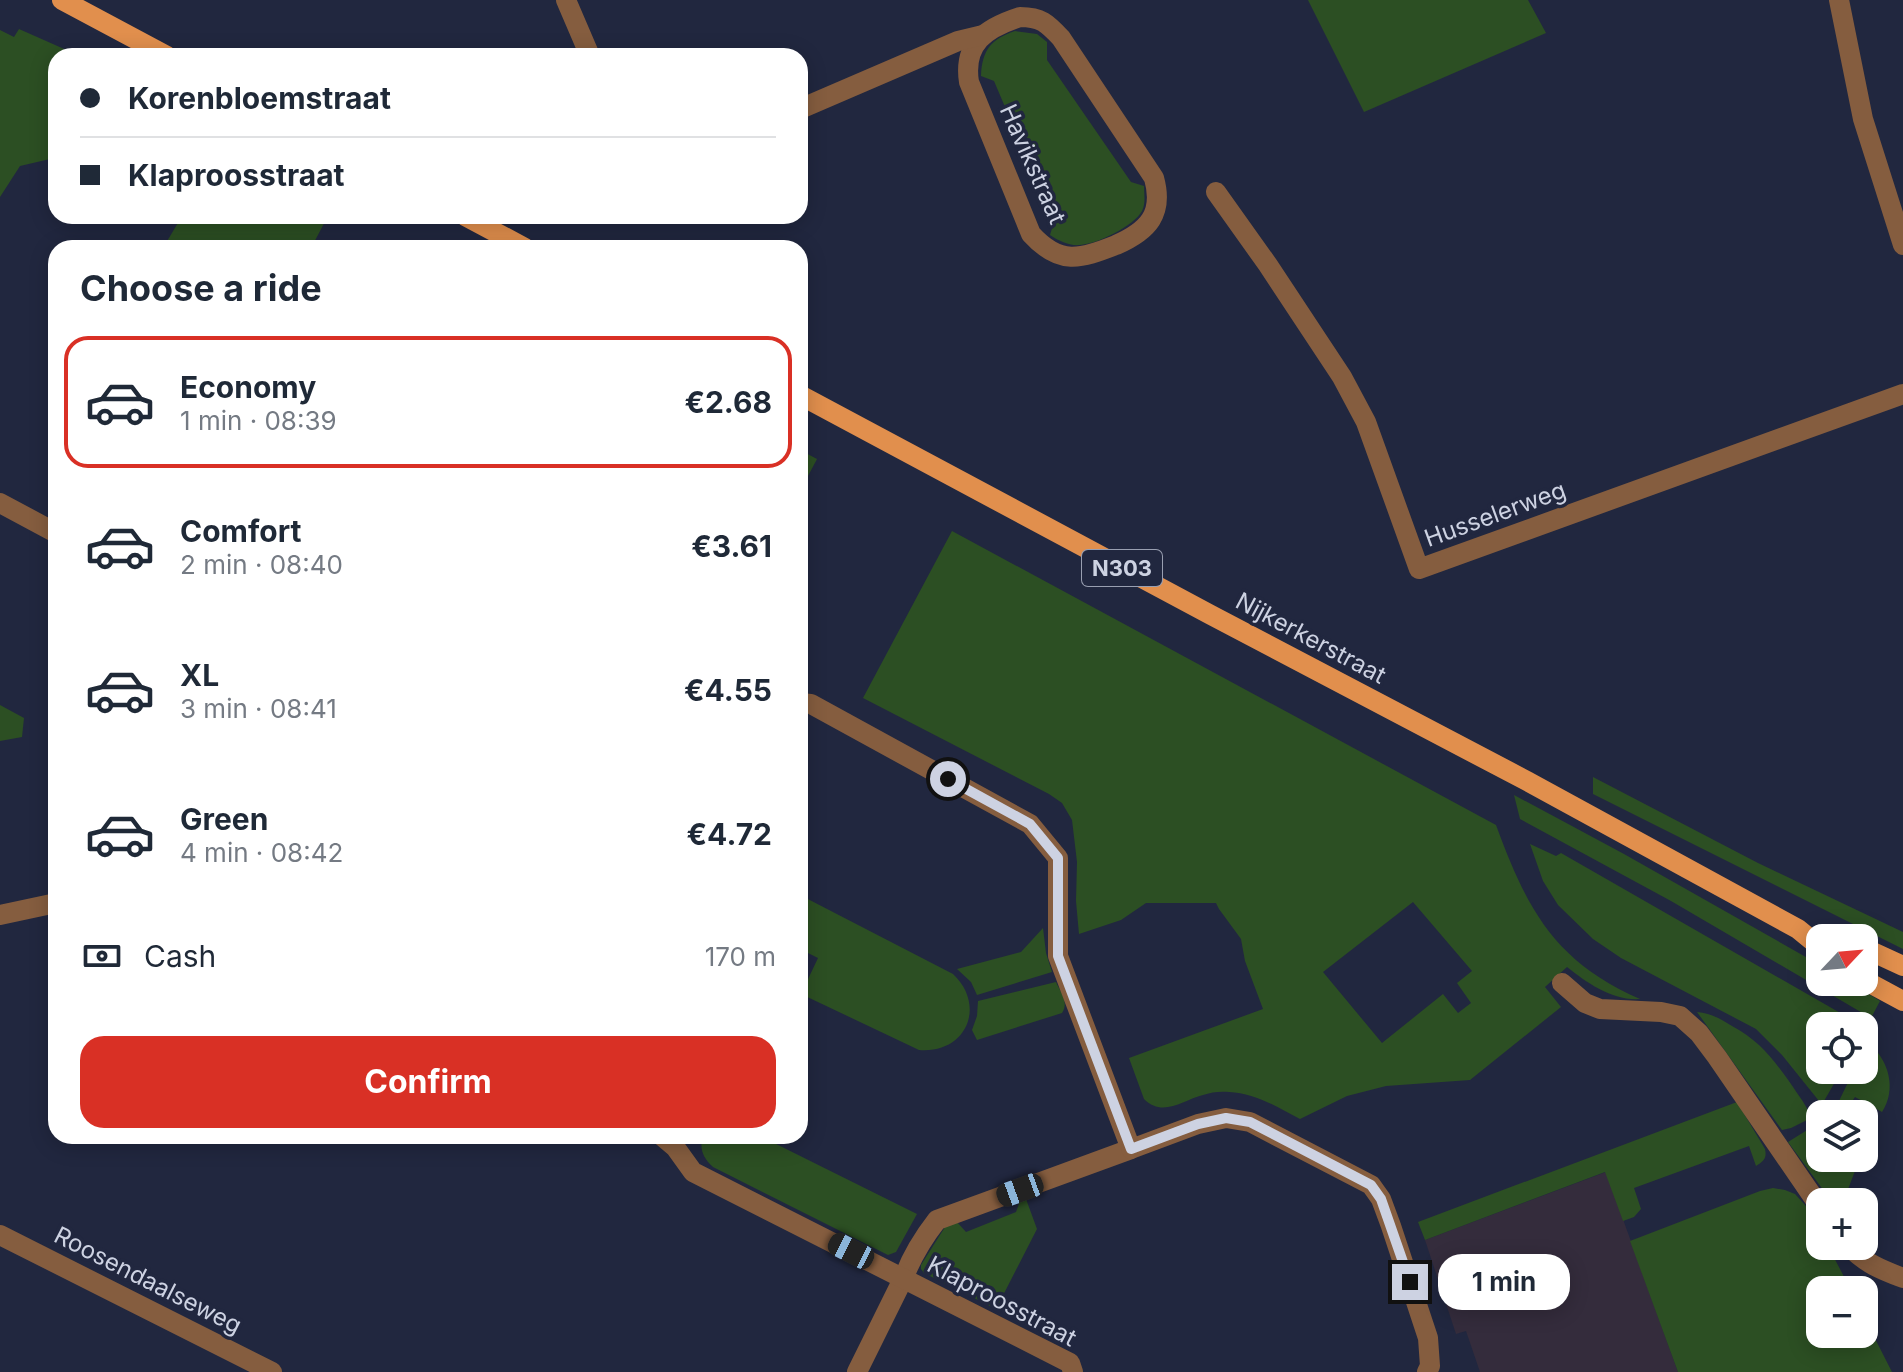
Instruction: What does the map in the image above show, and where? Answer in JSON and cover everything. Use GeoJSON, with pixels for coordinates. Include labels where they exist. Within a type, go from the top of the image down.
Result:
{"type":"FeatureCollection","features":[{"type":"Feature","properties":{"kind":"main road"},"geometry":{"type":"LineString","coordinates":[[62,0],[152,48]]}},
{"type":"Feature","properties":{"kind":"main road"},"geometry":{"type":"LineString","coordinates":[[480,224],[510,240]]}},
{"type":"Feature","properties":{"kind":"main road","name":"Nijkerkerstraat"},"geometry":{"type":"LineString","coordinates":[[808,399],[1527,781],[1806,936]]}},
{"type":"Feature","properties":{"kind":"main road","name":"Nijkerkerstraat"},"geometry":{"type":"LineString","coordinates":[[1798,929],[1806,931]]}},
{"type":"Feature","properties":{"kind":"main road"},"geometry":{"type":"LineString","coordinates":[[1878,954],[1903,966]]}},
{"type":"Feature","properties":{"kind":"main road"},"geometry":{"type":"LineString","coordinates":[[1878,988],[1903,1001]]}},
{"type":"Feature","properties":{"kind":"street"},"geometry":{"type":"LineString","coordinates":[[566,0],[587,48]]}},
{"type":"Feature","properties":{"kind":"street"},"geometry":{"type":"LineString","coordinates":[[1839,0],[1863,119],[1903,245]]}},
{"type":"Feature","properties":{"kind":"street","name":"Havikstraat"},"geometry":{"type":"LineString","coordinates":[[1032,9],[1061,38],[1148,167],[1157,189],[1157,204],[1144,229],[1135,237],[1088,256],[1061,255],[1049,250],[1031,234],[969,82],[968,59],[974,45],[983,35],[1032,9]]}},
{"type":"Feature","properties":{"kind":"street"},"geometry":{"type":"LineString","coordinates":[[808,106],[958,41],[983,35]]}},
{"type":"Feature","properties":{"kind":"street","name":"Husselerweg"},"geometry":{"type":"LineString","coordinates":[[1216,192],[1268,265],[1354,399],[1386,471],[1419,569],[1903,394]]}},
{"type":"Feature","properties":{"kind":"street"},"geometry":{"type":"LineString","coordinates":[[0,503],[48,529]]}},
{"type":"Feature","properties":{"kind":"street"},"geometry":{"type":"LineString","coordinates":[[808,704],[1030,824],[1058,858],[1058,956],[1131,1149]]}},
{"type":"Feature","properties":{"kind":"street"},"geometry":{"type":"LineString","coordinates":[[0,915],[48,905]]}},
{"type":"Feature","properties":{"kind":"street"},"geometry":{"type":"LineString","coordinates":[[1562,983],[1585,1003],[1600,1009],[1680,1016],[1699,1033],[1717,1057],[1807,1188]]}},
{"type":"Feature","properties":{"kind":"street"},"geometry":{"type":"LineString","coordinates":[[857,1372],[910,1261],[937,1220],[1198,1124],[1226,1118],[1250,1122],[1371,1185],[1386,1212],[1428,1338],[1430,1366],[1427,1372]]}},
{"type":"Feature","properties":{"kind":"street","name":"Klaproosstraat"},"geometry":{"type":"LineString","coordinates":[[671,1144],[693,1172],[1070,1363],[1073,1372]]}},
{"type":"Feature","properties":{"kind":"street","name":"Roosendaalseweg"},"geometry":{"type":"LineString","coordinates":[[0,1235],[246,1366],[272,1372]]}},
{"type":"Feature","properties":{"kind":"street"},"geometry":{"type":"LineString","coordinates":[[1863,1260],[1903,1278]]}},
{"type":"Feature","properties":{"kind":"shaded area"},"geometry":{"type":"Polygon","coordinates":[[[1606,1172],[1678,1372],[1480,1372],[1466,1331],[1456,1334],[1425,1240],[1606,1172]]]}},
{"type":"Feature","properties":{"kind":"green space"},"geometry":{"type":"Polygon","coordinates":[[[1308,0],[1528,0],[1546,33],[1364,112],[1308,0]]]}},
{"type":"Feature","properties":{"kind":"green space"},"geometry":{"type":"Polygon","coordinates":[[[19,29],[62,48],[48,48],[48,159],[20,166],[0,197],[0,30],[14,37],[19,29]]]}},
{"type":"Feature","properties":{"kind":"green space"},"geometry":{"type":"Polygon","coordinates":[[[1015,31],[1037,34],[1047,42],[1047,60],[1131,182],[1144,186],[1144,205],[1138,217],[1105,238],[1076,245],[1064,243],[1050,235],[1054,222],[994,81],[981,76],[983,59],[989,47],[1015,31]]]}},
{"type":"Feature","properties":{"kind":"green space"},"geometry":{"type":"Polygon","coordinates":[[[177,224],[324,224],[315,240],[168,240],[177,224]]]}},
{"type":"Feature","properties":{"kind":"green space"},"geometry":{"type":"Polygon","coordinates":[[[808,454],[817,459],[808,476],[808,454]]]}},
{"type":"Feature","properties":{"kind":"green space"},"geometry":{"type":"Polygon","coordinates":[[[952,531],[1496,825],[1519,882],[1547,929],[1586,968],[1640,999],[1610,994],[1567,967],[1545,987],[1561,1007],[1470,1080],[1386,1086],[1347,1096],[1300,1119],[1257,1098],[1229,1092],[1209,1093],[1173,1106],[1158,1107],[1144,1099],[1129,1058],[1263,1009],[1245,961],[1241,939],[1216,903],[1146,903],[1121,920],[1079,934],[1077,862],[1072,820],[1062,803],[863,698],[952,531]],[[1413,902],[1323,972],[1382,1043],[1443,994],[1458,1013],[1471,1003],[1457,983],[1472,971],[1413,902]]]}},
{"type":"Feature","properties":{"kind":"green space"},"geometry":{"type":"Polygon","coordinates":[[[0,705],[24,718],[22,737],[0,741],[0,705]]]}},
{"type":"Feature","properties":{"kind":"green space"},"geometry":{"type":"Polygon","coordinates":[[[1593,777],[1758,863],[1903,932],[1903,949],[1878,936],[1878,924],[1853,924],[1593,794],[1593,777]]]}},
{"type":"Feature","properties":{"kind":"green space"},"geometry":{"type":"Polygon","coordinates":[[[1514,795],[1806,957],[1806,980],[1671,901],[1520,819],[1514,795]]]}},
{"type":"Feature","properties":{"kind":"green space"},"geometry":{"type":"Polygon","coordinates":[[[1530,844],[1556,856],[1561,853],[1839,1012],[1806,1012],[1806,1084],[1834,1084],[1825,1100],[1818,1100],[1782,1055],[1756,1029],[1621,958],[1593,939],[1558,905],[1543,881],[1530,844]]]}},
{"type":"Feature","properties":{"kind":"green space"},"geometry":{"type":"Polygon","coordinates":[[[808,899],[953,974],[969,1000],[970,1013],[966,1026],[949,1044],[919,1050],[808,997],[808,979],[818,958],[808,953],[808,899]]]}},
{"type":"Feature","properties":{"kind":"green space"},"geometry":{"type":"Polygon","coordinates":[[[1043,928],[1052,972],[977,995],[971,982],[957,969],[1021,952],[1043,928]]]}},
{"type":"Feature","properties":{"kind":"green space"},"geometry":{"type":"Polygon","coordinates":[[[1056,982],[1064,1001],[1062,1013],[977,1040],[972,1030],[978,1001],[1056,982]]]}},
{"type":"Feature","properties":{"kind":"green space"},"geometry":{"type":"Polygon","coordinates":[[[1833,996],[1872,996],[1880,1001],[1874,1012],[1861,1012],[1833,996]]]}},
{"type":"Feature","properties":{"kind":"green space"},"geometry":{"type":"Polygon","coordinates":[[[1697,1012],[1720,1019],[1758,1044],[1791,1084],[1806,1106],[1806,1120],[1782,1130],[1697,1012]]]}},
{"type":"Feature","properties":{"kind":"green space"},"geometry":{"type":"Polygon","coordinates":[[[1878,1053],[1886,1067],[1890,1085],[1882,1112],[1878,1110],[1878,1100],[1855,1097],[1853,1100],[1839,1100],[1847,1084],[1878,1084],[1878,1053]]]}},
{"type":"Feature","properties":{"kind":"green space"},"geometry":{"type":"Polygon","coordinates":[[[1737,1102],[1765,1149],[1764,1159],[1756,1166],[1749,1146],[1634,1188],[1641,1209],[1634,1217],[1623,1221],[1605,1172],[1425,1240],[1418,1222],[1737,1102]]]}},
{"type":"Feature","properties":{"kind":"green space"},"geometry":{"type":"Polygon","coordinates":[[[1806,1131],[1806,1167],[1788,1142],[1806,1131]]]}},
{"type":"Feature","properties":{"kind":"green space"},"geometry":{"type":"Polygon","coordinates":[[[776,1144],[917,1214],[896,1252],[888,1255],[713,1167],[701,1145],[776,1144]]]}},
{"type":"Feature","properties":{"kind":"green space"},"geometry":{"type":"Polygon","coordinates":[[[1810,1172],[1855,1172],[1848,1188],[1822,1188],[1810,1172]]]}},
{"type":"Feature","properties":{"kind":"green space"},"geometry":{"type":"Polygon","coordinates":[[[1773,1188],[1795,1194],[1806,1206],[1806,1260],[1835,1260],[1844,1276],[1806,1276],[1806,1348],[1878,1348],[1878,1344],[1892,1372],[1678,1372],[1630,1241],[1773,1188]]]}},
{"type":"Feature","properties":{"kind":"green space"},"geometry":{"type":"Polygon","coordinates":[[[1026,1199],[1037,1229],[996,1309],[921,1269],[945,1227],[957,1222],[966,1232],[1016,1212],[1020,1201],[1026,1199]]]}},
{"type":"Feature","properties":{"kind":"route"},"geometry":{"type":"LineString","coordinates":[[948,779],[1030,824],[1058,858],[1058,956],[1131,1149],[1198,1124],[1226,1118],[1250,1122],[1371,1185],[1381,1199],[1410,1282]]}}]}
